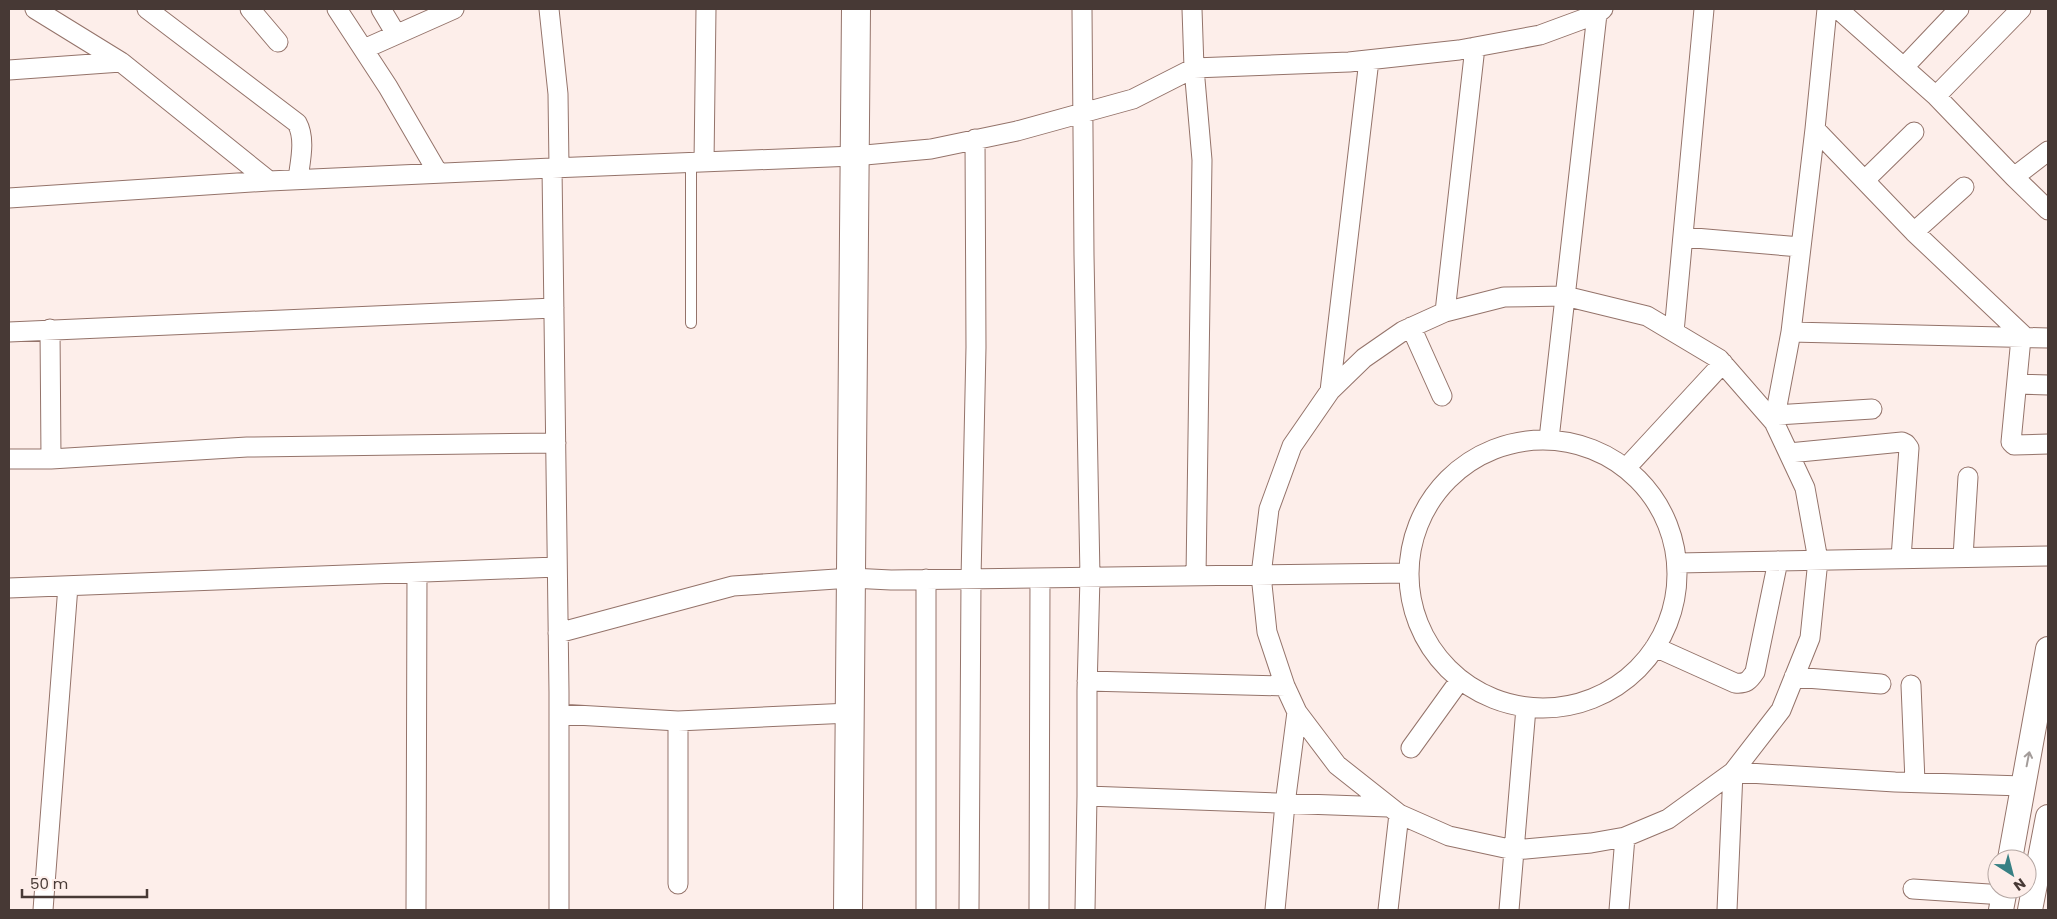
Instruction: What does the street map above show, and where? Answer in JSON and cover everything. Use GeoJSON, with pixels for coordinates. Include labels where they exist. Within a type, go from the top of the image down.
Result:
{"type":"FeatureCollection","features":[{"type":"Feature","properties":{"kind":"main road"},"geometry":{"type":"LineString","coordinates":[[848,910],[856,9]]}},
{"type":"Feature","properties":{"kind":"street"},"geometry":{"type":"LineString","coordinates":[[35,9],[121,62],[269,180]]}},
{"type":"Feature","properties":{"kind":"street"},"geometry":{"type":"LineString","coordinates":[[147,9],[297,123],[302,131],[298,179]]}},
{"type":"Feature","properties":{"kind":"street"},"geometry":{"type":"LineString","coordinates":[[250,9],[278,42]]}},
{"type":"Feature","properties":{"kind":"street"},"geometry":{"type":"LineString","coordinates":[[337,9],[364,49],[438,173]]}},
{"type":"Feature","properties":{"kind":"street"},"geometry":{"type":"LineString","coordinates":[[381,9],[396,34]]}},
{"type":"Feature","properties":{"kind":"street"},"geometry":{"type":"LineString","coordinates":[[364,49],[454,9]]}},
{"type":"Feature","properties":{"kind":"street"},"geometry":{"type":"LineString","coordinates":[[550,9],[558,94],[555,167],[554,308],[559,714],[559,910]]}},
{"type":"Feature","properties":{"kind":"street"},"geometry":{"type":"LineString","coordinates":[[697,162],[706,9]]}},
{"type":"Feature","properties":{"kind":"street"},"geometry":{"type":"LineString","coordinates":[[1082,9],[1090,577],[1085,910]]}},
{"type":"Feature","properties":{"kind":"street"},"geometry":{"type":"LineString","coordinates":[[1192,9],[1194,68],[1202,160],[1196,576]]}},
{"type":"Feature","properties":{"kind":"street"},"geometry":{"type":"LineString","coordinates":[[1674,332],[1704,9]]}},
{"type":"Feature","properties":{"kind":"street"},"geometry":{"type":"LineString","coordinates":[[1775,418],[1791,332],[1815,129],[1826,9]]}},
{"type":"Feature","properties":{"kind":"street"},"geometry":{"type":"LineString","coordinates":[[1838,9],[1936,96],[2048,210]]}},
{"type":"Feature","properties":{"kind":"street"},"geometry":{"type":"LineString","coordinates":[[1904,67],[1959,9]]}},
{"type":"Feature","properties":{"kind":"street"},"geometry":{"type":"LineString","coordinates":[[1936,96],[2021,9]]}},
{"type":"Feature","properties":{"kind":"street"},"geometry":{"type":"LineString","coordinates":[[9,198],[269,180],[854,156],[931,149],[1017,131],[1133,99],[1194,68],[1369,60],[1475,47],[1540,35],[1600,12],[1549,439]]}},
{"type":"Feature","properties":{"kind":"street"},"geometry":{"type":"LineString","coordinates":[[1445,312],[1475,47]]}},
{"type":"Feature","properties":{"kind":"street"},"geometry":{"type":"LineString","coordinates":[[1330,391],[1369,60]]}},
{"type":"Feature","properties":{"kind":"street"},"geometry":{"type":"LineString","coordinates":[[9,70],[121,62]]}},
{"type":"Feature","properties":{"kind":"street"},"geometry":{"type":"LineString","coordinates":[[1815,129],[1914,232],[2024,338]]}},
{"type":"Feature","properties":{"kind":"street"},"geometry":{"type":"LineString","coordinates":[[1864,180],[1914,132]]}},
{"type":"Feature","properties":{"kind":"street"},"geometry":{"type":"LineString","coordinates":[[969,910],[971,579],[976,347],[975,139]]}},
{"type":"Feature","properties":{"kind":"street"},"geometry":{"type":"LineString","coordinates":[[2014,177],[2048,151]]}},
{"type":"Feature","properties":{"kind":"street"},"geometry":{"type":"LineString","coordinates":[[1914,232],[1964,187]]}},
{"type":"Feature","properties":{"kind":"street"},"geometry":{"type":"LineString","coordinates":[[1683,236],[1800,247]]}},
{"type":"Feature","properties":{"kind":"street"},"geometry":{"type":"LineString","coordinates":[[1565,296],[1647,316],[1723,363],[1775,418],[1805,488],[1818,560],[1810,638],[1781,710],[1733,772],[1668,819],[1625,838],[1514,850],[1448,836],[1394,811],[1337,765],[1297,712],[1284,686],[1267,632],[1261,575],[1269,508],[1292,446],[1330,391],[1364,358],[1411,327],[1445,312],[1504,297],[1565,296]]}},
{"type":"Feature","properties":{"kind":"street"},"geometry":{"type":"LineString","coordinates":[[9,332],[554,308]]}},
{"type":"Feature","properties":{"kind":"street"},"geometry":{"type":"LineString","coordinates":[[1411,327],[1442,396]]}},
{"type":"Feature","properties":{"kind":"street"},"geometry":{"type":"LineString","coordinates":[[50,329],[51,459]]}},
{"type":"Feature","properties":{"kind":"street"},"geometry":{"type":"LineString","coordinates":[[1791,332],[2048,338]]}},
{"type":"Feature","properties":{"kind":"street"},"geometry":{"type":"LineString","coordinates":[[2024,338],[2016,384],[2011,442],[2014,444],[2048,444]]}},
{"type":"Feature","properties":{"kind":"street"},"geometry":{"type":"LineString","coordinates":[[1626,468],[1723,363]]}},
{"type":"Feature","properties":{"kind":"street"},"geometry":{"type":"LineString","coordinates":[[2016,384],[2048,385]]}},
{"type":"Feature","properties":{"kind":"street"},"geometry":{"type":"LineString","coordinates":[[1775,418],[1872,409]]}},
{"type":"Feature","properties":{"kind":"street"},"geometry":{"type":"LineString","coordinates":[[1549,439],[1587,446],[1626,468],[1650,491],[1669,525],[1678,563],[1675,603],[1661,640],[1636,671],[1603,694],[1566,707],[1526,708],[1488,697],[1455,676],[1429,647],[1414,611],[1408,572],[1416,530],[1436,492],[1467,463],[1506,445],[1549,439]]}},
{"type":"Feature","properties":{"kind":"street"},"geometry":{"type":"LineString","coordinates":[[1789,453],[1902,442],[1906,444],[1909,448],[1901,558]]}},
{"type":"Feature","properties":{"kind":"street"},"geometry":{"type":"LineString","coordinates":[[9,459],[51,459],[247,447],[556,443]]}},
{"type":"Feature","properties":{"kind":"street"},"geometry":{"type":"LineString","coordinates":[[1963,557],[1968,477]]}},
{"type":"Feature","properties":{"kind":"street"},"geometry":{"type":"LineString","coordinates":[[1678,563],[2048,556]]}},
{"type":"Feature","properties":{"kind":"street"},"geometry":{"type":"LineString","coordinates":[[1655,647],[1735,684],[1744,684],[1750,680],[1755,672],[1778,561]]}},
{"type":"Feature","properties":{"kind":"street"},"geometry":{"type":"LineString","coordinates":[[9,588],[557,567]]}},
{"type":"Feature","properties":{"kind":"street"},"geometry":{"type":"LineString","coordinates":[[558,633],[733,586],[851,578],[971,579],[1408,572]]}},
{"type":"Feature","properties":{"kind":"street"},"geometry":{"type":"LineString","coordinates":[[416,910],[417,573]]}},
{"type":"Feature","properties":{"kind":"street"},"geometry":{"type":"LineString","coordinates":[[1039,910],[1040,578]]}},
{"type":"Feature","properties":{"kind":"street"},"geometry":{"type":"LineString","coordinates":[[926,579],[926,910]]}},
{"type":"Feature","properties":{"kind":"street"},"geometry":{"type":"LineString","coordinates":[[43,910],[68,586]]}},
{"type":"Feature","properties":{"kind":"street"},"geometry":{"type":"LineString","coordinates":[[2012,849],[2048,649]]}},
{"type":"Feature","properties":{"kind":"street"},"geometry":{"type":"LineString","coordinates":[[1794,677],[1881,684]]}},
{"type":"Feature","properties":{"kind":"street"},"geometry":{"type":"LineString","coordinates":[[1411,748],[1460,680]]}},
{"type":"Feature","properties":{"kind":"street"},"geometry":{"type":"LineString","coordinates":[[1087,682],[1284,686]]}},
{"type":"Feature","properties":{"kind":"street"},"geometry":{"type":"LineString","coordinates":[[1911,685],[1915,782]]}},
{"type":"Feature","properties":{"kind":"street"},"geometry":{"type":"LineString","coordinates":[[1509,910],[1526,708]]}},
{"type":"Feature","properties":{"kind":"street"},"geometry":{"type":"LineString","coordinates":[[1275,910],[1285,804],[1297,712]]}},
{"type":"Feature","properties":{"kind":"street"},"geometry":{"type":"LineString","coordinates":[[559,714],[678,721],[850,714]]}},
{"type":"Feature","properties":{"kind":"street"},"geometry":{"type":"LineString","coordinates":[[678,721],[678,884]]}},
{"type":"Feature","properties":{"kind":"street"},"geometry":{"type":"LineString","coordinates":[[1733,772],[1915,782],[2022,793],[2048,802]]}},
{"type":"Feature","properties":{"kind":"street"},"geometry":{"type":"LineString","coordinates":[[1727,910],[1733,772]]}},
{"type":"Feature","properties":{"kind":"street"},"geometry":{"type":"LineString","coordinates":[[1087,796],[1285,804],[1394,811]]}},
{"type":"Feature","properties":{"kind":"street"},"geometry":{"type":"LineString","coordinates":[[1388,910],[1394,811]]}},
{"type":"Feature","properties":{"kind":"street"},"geometry":{"type":"LineString","coordinates":[[2030,910],[2048,817]]}},
{"type":"Feature","properties":{"kind":"street"},"geometry":{"type":"LineString","coordinates":[[1620,910],[1625,838]]}},
{"type":"Feature","properties":{"kind":"street"},"geometry":{"type":"LineString","coordinates":[[1914,889],[1987,896]]}},
{"type":"Feature","properties":{"kind":"lane"},"geometry":{"type":"LineString","coordinates":[[691,323],[697,162]]}}]}
